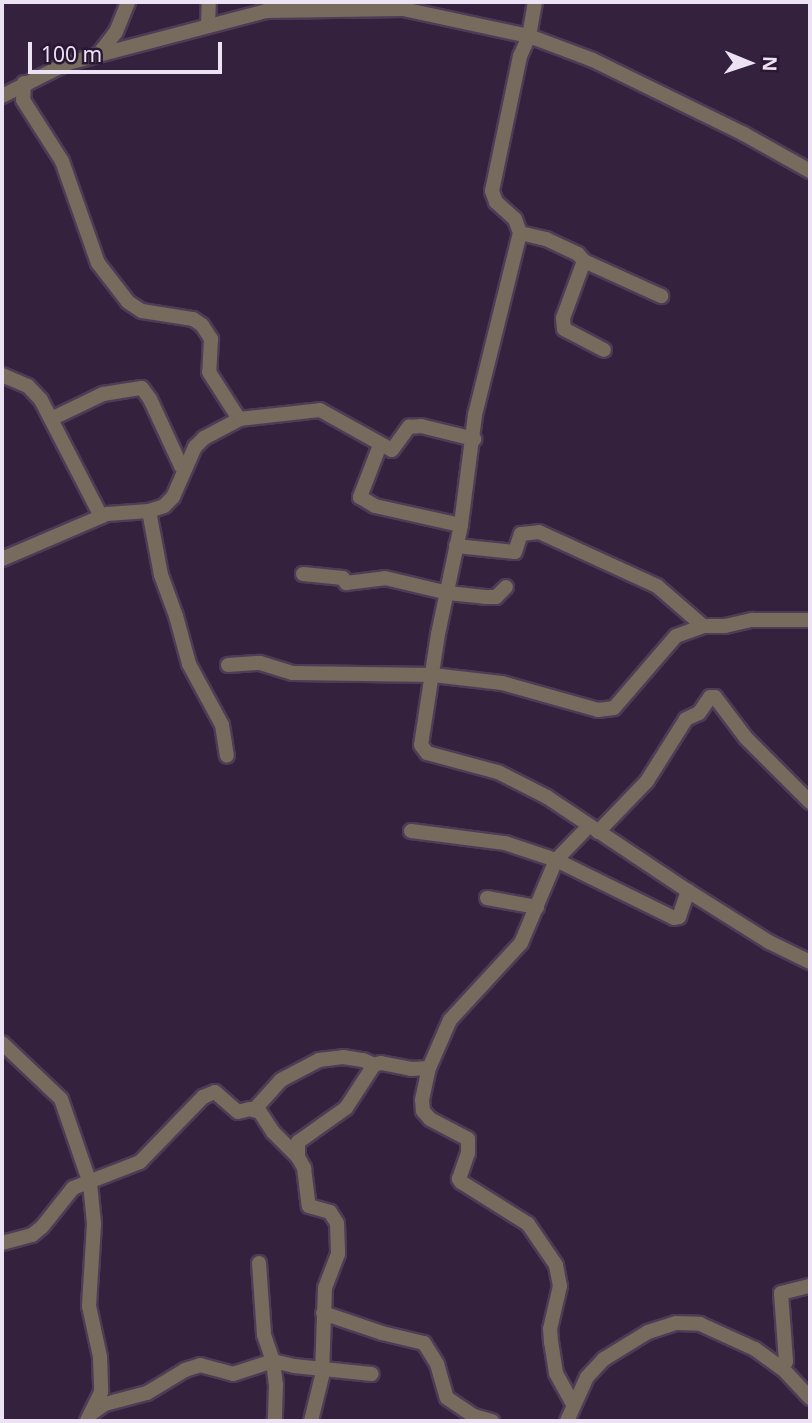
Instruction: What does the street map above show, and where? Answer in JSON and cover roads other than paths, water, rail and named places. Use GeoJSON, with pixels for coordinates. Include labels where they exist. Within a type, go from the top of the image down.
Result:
{"type":"FeatureCollection","features":[{"type":"Feature","properties":{"kind":"street"},"geometry":{"type":"LineString","coordinates":[[97,55],[116,32],[128,2]]}},
{"type":"Feature","properties":{"kind":"street"},"geometry":{"type":"LineString","coordinates":[[208,25],[209,2]]}},
{"type":"Feature","properties":{"kind":"street"},"geometry":{"type":"LineString","coordinates":[[535,2],[529,36],[520,56],[492,191],[496,202],[515,219],[520,233],[475,415],[461,524],[421,745],[427,753],[498,772],[547,797],[769,942],[810,962]]}},
{"type":"Feature","properties":{"kind":"street"},"geometry":{"type":"LineString","coordinates":[[2,96],[68,63],[265,11],[403,9],[444,15],[529,36],[649,85],[810,171]]}},
{"type":"Feature","properties":{"kind":"street"},"geometry":{"type":"LineString","coordinates":[[24,83],[23,100],[62,162],[98,263],[128,302],[142,311],[192,319],[202,325],[211,339],[209,372],[239,419]]}},
{"type":"Feature","properties":{"kind":"street"},"geometry":{"type":"LineString","coordinates":[[520,233],[546,239],[578,254],[584,261],[661,296]]}},
{"type":"Feature","properties":{"kind":"street"},"geometry":{"type":"LineString","coordinates":[[584,261],[563,318],[564,329],[604,350]]}},
{"type":"Feature","properties":{"kind":"street"},"geometry":{"type":"LineString","coordinates":[[2,375],[28,386],[51,419],[101,516]]}},
{"type":"Feature","properties":{"kind":"street"},"geometry":{"type":"LineString","coordinates":[[51,419],[103,394],[142,388],[150,399],[181,466],[186,468]]}},
{"type":"Feature","properties":{"kind":"street"},"geometry":{"type":"LineString","coordinates":[[2,559],[101,516],[149,511],[164,506],[173,497],[195,447],[204,438],[239,419],[320,410],[392,450],[409,427],[421,426],[474,439]]}},
{"type":"Feature","properties":{"kind":"street"},"geometry":{"type":"LineString","coordinates":[[380,445],[360,497],[375,506],[461,524]]}},
{"type":"Feature","properties":{"kind":"street"},"geometry":{"type":"LineString","coordinates":[[149,511],[161,575],[189,664],[222,725],[227,756]]}},
{"type":"Feature","properties":{"kind":"street"},"geometry":{"type":"LineString","coordinates":[[456,546],[514,552],[522,534],[539,531],[657,586],[703,626]]}},
{"type":"Feature","properties":{"kind":"street"},"geometry":{"type":"LineString","coordinates":[[303,574],[343,578],[346,583],[385,578],[448,593],[496,597],[506,587]]}},
{"type":"Feature","properties":{"kind":"street"},"geometry":{"type":"LineString","coordinates":[[228,666],[260,663],[293,673],[433,675],[502,683],[598,710],[614,708],[676,636],[703,626],[725,626],[752,620],[810,621]]}},
{"type":"Feature","properties":{"kind":"street"},"geometry":{"type":"LineString","coordinates":[[573,1404],[556,1373],[551,1342],[550,1329],[560,1286],[556,1265],[528,1224],[459,1179],[468,1153],[468,1139],[430,1119],[423,1111],[422,1100],[429,1068],[450,1020],[522,943],[556,860],[647,781],[686,719],[699,713],[710,697],[715,697],[746,738],[810,802]]}},
{"type":"Feature","properties":{"kind":"street"},"geometry":{"type":"LineString","coordinates":[[411,831],[505,843],[556,860],[674,918],[679,917],[688,891]]}},
{"type":"Feature","properties":{"kind":"street"},"geometry":{"type":"LineString","coordinates":[[487,898],[537,907]]}},
{"type":"Feature","properties":{"kind":"street"},"geometry":{"type":"LineString","coordinates":[[2,1043],[61,1099],[90,1183],[94,1224],[89,1306],[100,1357],[101,1392],[89,1417]]}},
{"type":"Feature","properties":{"kind":"street"},"geometry":{"type":"LineString","coordinates":[[254,1110],[282,1080],[318,1060],[343,1058],[363,1060],[374,1065],[381,1063],[411,1069],[429,1068]]}},
{"type":"Feature","properties":{"kind":"street"},"geometry":{"type":"LineString","coordinates":[[298,1157],[299,1142],[351,1103],[374,1065]]}},
{"type":"Feature","properties":{"kind":"street"},"geometry":{"type":"LineString","coordinates":[[2,1243],[32,1235],[42,1227],[73,1188],[140,1162],[203,1097],[215,1092],[238,1111],[260,1112],[273,1132],[298,1157],[304,1168],[309,1206],[330,1212],[337,1223],[338,1254],[325,1288],[323,1370],[311,1421]]}},
{"type":"Feature","properties":{"kind":"street"},"geometry":{"type":"LineString","coordinates":[[259,1263],[264,1335],[273,1361],[275,1421]]}},
{"type":"Feature","properties":{"kind":"street"},"geometry":{"type":"LineString","coordinates":[[783,1369],[786,1361],[781,1293],[810,1286]]}},
{"type":"Feature","properties":{"kind":"street"},"geometry":{"type":"LineString","coordinates":[[323,1313],[382,1333],[424,1343],[437,1364],[447,1398],[474,1416],[492,1421]]}},
{"type":"Feature","properties":{"kind":"street"},"geometry":{"type":"LineString","coordinates":[[567,1421],[587,1377],[604,1359],[626,1343],[666,1325],[701,1324],[755,1349],[783,1369],[810,1398]]}},
{"type":"Feature","properties":{"kind":"street"},"geometry":{"type":"LineString","coordinates":[[89,1417],[105,1404],[147,1392],[193,1366],[200,1365],[233,1374],[273,1361],[323,1370],[372,1374]]}}]}
